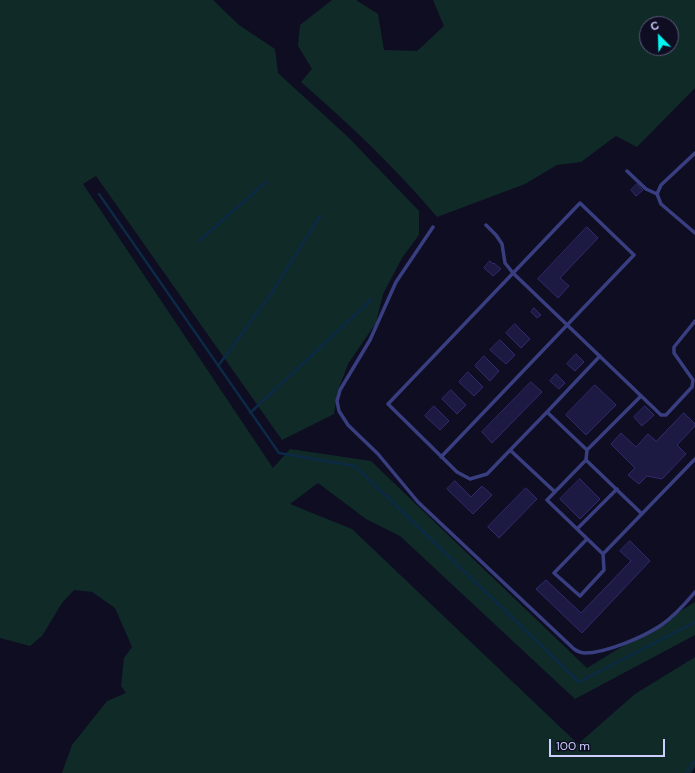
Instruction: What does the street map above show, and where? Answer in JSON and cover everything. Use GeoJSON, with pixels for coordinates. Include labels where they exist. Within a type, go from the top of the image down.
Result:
{"type":"FeatureCollection","features":[{"type":"Feature","properties":{"kind":"lane"},"geometry":{"type":"LineString","coordinates":[[656,194],[661,185],[695,153]]}},
{"type":"Feature","properties":{"kind":"lane"},"geometry":{"type":"LineString","coordinates":[[627,171],[646,189],[656,194],[661,204],[695,233]]}},
{"type":"Feature","properties":{"kind":"lane"},"geometry":{"type":"LineString","coordinates":[[441,457],[634,256],[580,203],[388,404],[441,457],[457,472],[470,479],[487,474],[600,356]]}},
{"type":"Feature","properties":{"kind":"lane"},"geometry":{"type":"LineString","coordinates":[[486,225],[496,235],[502,244],[505,262],[513,273],[661,415],[666,415],[692,387],[693,380],[674,353],[674,347],[695,321]]}},
{"type":"Feature","properties":{"kind":"lane"},"geometry":{"type":"LineString","coordinates":[[433,226],[396,282],[370,340],[340,390],[337,401],[339,411],[348,425],[378,454],[418,502],[574,649],[584,653],[605,650],[630,641],[660,626],[681,608],[695,592]]}},
{"type":"Feature","properties":{"kind":"lane"},"geometry":{"type":"LineString","coordinates":[[587,539],[554,573],[580,596],[604,570],[602,554],[587,539],[577,529],[547,500],[586,460],[587,450],[641,396]]}},
{"type":"Feature","properties":{"kind":"lane"},"geometry":{"type":"LineString","coordinates":[[547,412],[587,450]]}},
{"type":"Feature","properties":{"kind":"lane"},"geometry":{"type":"LineString","coordinates":[[510,450],[555,492]]}},
{"type":"Feature","properties":{"kind":"lane"},"geometry":{"type":"LineString","coordinates":[[602,554],[695,459]]}},
{"type":"Feature","properties":{"kind":"lane"},"geometry":{"type":"LineString","coordinates":[[586,460],[642,514]]}},
{"type":"Feature","properties":{"kind":"lane"},"geometry":{"type":"LineString","coordinates":[[577,529],[617,489]]}},
{"type":"Feature","properties":{"kind":"green space"},"geometry":{"type":"Polygon","coordinates":[[[0,0],[213,0],[239,25],[275,49],[278,73],[348,137],[419,211],[419,235],[402,258],[383,294],[376,323],[348,364],[337,393],[334,414],[282,440],[96,176],[83,184],[273,468],[290,449],[371,461],[587,668],[695,602],[695,635],[575,699],[400,536],[366,519],[318,483],[290,504],[352,529],[578,744],[635,694],[695,657],[695,767],[691,773],[62,773],[72,745],[107,701],[126,693],[121,686],[124,658],[132,647],[115,608],[92,592],[74,590],[62,603],[42,636],[30,646],[0,638],[0,0]]]}},
{"type":"Feature","properties":{"kind":"green space"},"geometry":{"type":"Polygon","coordinates":[[[332,0],[356,0],[378,14],[384,50],[417,51],[444,26],[433,0],[695,0],[695,88],[637,147],[616,136],[581,162],[557,165],[525,184],[437,217],[371,146],[301,82],[312,69],[298,46],[300,25],[332,0]]]}},
{"type":"Feature","properties":{"kind":"building"},"geometry":{"type":"Polygon","coordinates":[[[637,184],[643,190],[636,196],[631,190],[637,184]]]}},
{"type":"Feature","properties":{"kind":"building"},"geometry":{"type":"Polygon","coordinates":[[[587,227],[598,238],[560,278],[569,286],[558,298],[538,279],[587,227]]]}},
{"type":"Feature","properties":{"kind":"building"},"geometry":{"type":"Polygon","coordinates":[[[490,261],[501,269],[493,276],[484,268],[490,261]]]}},
{"type":"Feature","properties":{"kind":"building"},"geometry":{"type":"Polygon","coordinates":[[[534,308],[541,315],[537,318],[531,312],[534,308]]]}},
{"type":"Feature","properties":{"kind":"building"},"geometry":{"type":"Polygon","coordinates":[[[515,324],[530,339],[521,348],[506,333],[515,324]]]}},
{"type":"Feature","properties":{"kind":"building"},"geometry":{"type":"Polygon","coordinates":[[[500,340],[515,355],[506,364],[490,350],[500,340]]]}},
{"type":"Feature","properties":{"kind":"building"},"geometry":{"type":"Polygon","coordinates":[[[576,354],[584,362],[575,371],[567,364],[576,354]]]}},
{"type":"Feature","properties":{"kind":"building"},"geometry":{"type":"Polygon","coordinates":[[[484,356],[499,371],[490,381],[475,366],[484,356]]]}},
{"type":"Feature","properties":{"kind":"building"},"geometry":{"type":"Polygon","coordinates":[[[468,372],[483,387],[474,396],[459,382],[468,372]]]}},
{"type":"Feature","properties":{"kind":"building"},"geometry":{"type":"Polygon","coordinates":[[[556,374],[565,383],[559,389],[550,381],[556,374]]]}},
{"type":"Feature","properties":{"kind":"building"},"geometry":{"type":"Polygon","coordinates":[[[531,382],[542,392],[492,443],[482,432],[531,382]]]}},
{"type":"Feature","properties":{"kind":"building"},"geometry":{"type":"Polygon","coordinates":[[[595,385],[616,405],[586,435],[566,415],[595,385]]]}},
{"type":"Feature","properties":{"kind":"building"},"geometry":{"type":"Polygon","coordinates":[[[451,390],[466,405],[457,414],[442,399],[451,390]]]}},
{"type":"Feature","properties":{"kind":"building"},"geometry":{"type":"Polygon","coordinates":[[[434,406],[449,421],[440,430],[425,416],[434,406]]]}},
{"type":"Feature","properties":{"kind":"building"},"geometry":{"type":"Polygon","coordinates":[[[645,406],[654,415],[642,426],[634,417],[645,406]]]}},
{"type":"Feature","properties":{"kind":"building"},"geometry":{"type":"Polygon","coordinates":[[[684,413],[695,424],[695,426],[677,445],[686,454],[662,479],[647,476],[639,484],[628,475],[635,468],[611,444],[621,433],[636,447],[648,434],[656,441],[684,413]]]}},
{"type":"Feature","properties":{"kind":"building"},"geometry":{"type":"Polygon","coordinates":[[[580,479],[600,499],[580,519],[560,499],[580,479]]]}},
{"type":"Feature","properties":{"kind":"building"},"geometry":{"type":"Polygon","coordinates":[[[455,481],[471,497],[482,486],[492,495],[473,514],[447,489],[455,481]]]}},
{"type":"Feature","properties":{"kind":"building"},"geometry":{"type":"Polygon","coordinates":[[[526,488],[537,499],[499,538],[488,527],[526,488]]]}},
{"type":"Feature","properties":{"kind":"building"},"geometry":{"type":"Polygon","coordinates":[[[630,541],[650,561],[582,633],[536,589],[546,580],[581,613],[631,561],[620,551],[630,541]]]}},
{"type":"Feature","properties":{"kind":"waterway"},"geometry":{"type":"LineString","coordinates":[[199,241],[266,182]]}},
{"type":"Feature","properties":{"kind":"waterway"},"geometry":{"type":"LineString","coordinates":[[99,194],[279,453],[355,466],[579,682],[695,622]]}},
{"type":"Feature","properties":{"kind":"waterway"},"geometry":{"type":"LineString","coordinates":[[218,366],[271,294],[320,216]]}},
{"type":"Feature","properties":{"kind":"waterway"},"geometry":{"type":"LineString","coordinates":[[250,413],[372,299]]}},
{"type":"Feature","properties":{"kind":"waterway"},"geometry":{"type":"LineString","coordinates":[[686,773],[695,761]]}}]}
